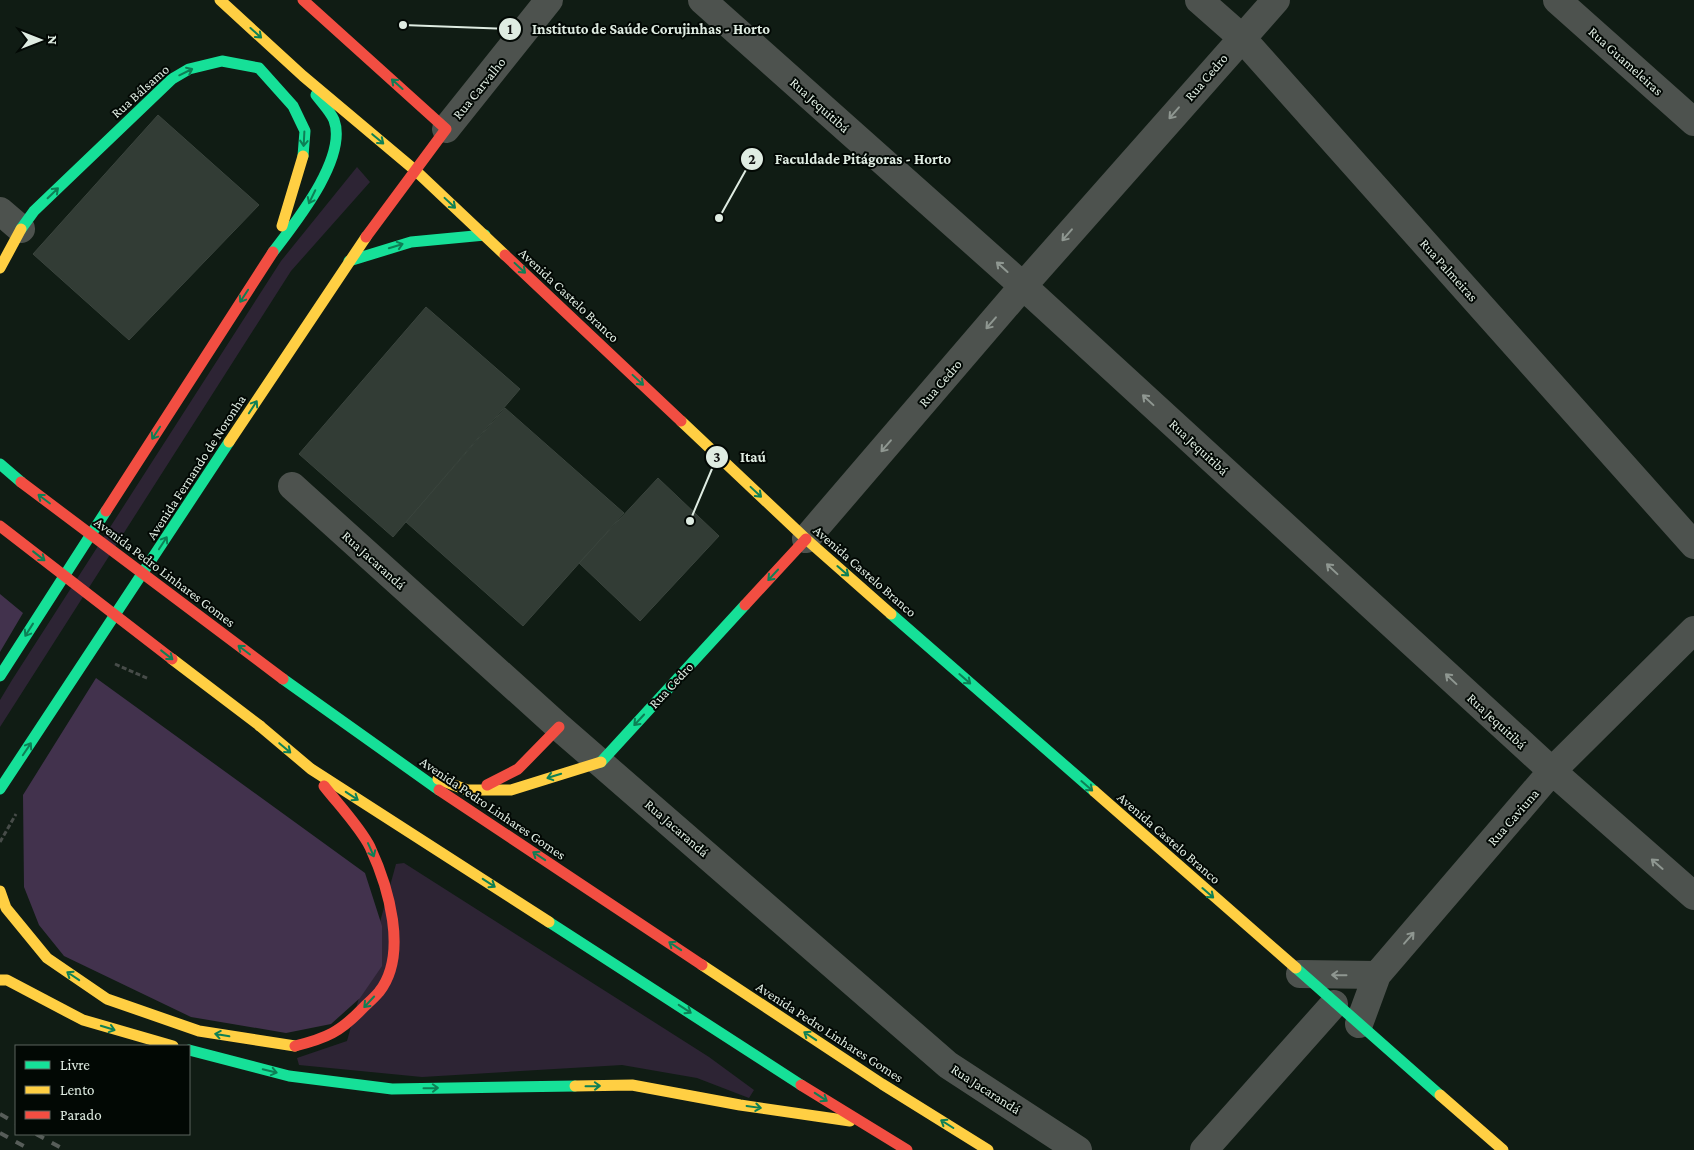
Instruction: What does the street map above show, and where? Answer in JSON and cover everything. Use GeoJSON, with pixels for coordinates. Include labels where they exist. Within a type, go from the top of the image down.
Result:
{"type":"FeatureCollection","features":[{"type":"Feature","properties":{"kind":"main road","name":"Avenida Castelo Branco"},"geometry":{"type":"LineString","coordinates":[[220,0],[303,76],[416,171],[806,539],[1334,1004],[1503,1150]]}},
{"type":"Feature","properties":{"kind":"main road"},"geometry":{"type":"LineString","coordinates":[[304,0],[446,129]]}},
{"type":"Feature","properties":{"kind":"main road","name":"Rua Bálsamo"},"geometry":{"type":"LineString","coordinates":[[0,268],[20,229],[34,211],[172,79],[188,69],[222,61],[259,68],[294,106],[304,131],[302,162],[292,199],[271,255]]}},
{"type":"Feature","properties":{"kind":"main road"},"geometry":{"type":"LineString","coordinates":[[0,676],[271,255],[309,204],[334,150],[334,122],[303,76]]}},
{"type":"Feature","properties":{"kind":"main road","name":"Avenida Fernando de Noronha"},"geometry":{"type":"LineString","coordinates":[[0,789],[349,260],[446,129]]}},
{"type":"Feature","properties":{"kind":"main road"},"geometry":{"type":"LineString","coordinates":[[349,260],[411,242],[484,235]]}},
{"type":"Feature","properties":{"kind":"main road","name":"Avenida Pedro Linhares Gomes"},"geometry":{"type":"LineString","coordinates":[[0,464],[283,679],[407,768],[882,1084],[988,1150]]}},
{"type":"Feature","properties":{"kind":"main road"},"geometry":{"type":"LineString","coordinates":[[0,526],[260,726],[311,770],[858,1122],[907,1150]]}},
{"type":"Feature","properties":{"kind":"main road","name":"Rua Cedro"},"geometry":{"type":"LineString","coordinates":[[600,762],[806,539]]}},
{"type":"Feature","properties":{"kind":"main road"},"geometry":{"type":"LineString","coordinates":[[467,790],[495,783],[532,758],[559,728]]}},
{"type":"Feature","properties":{"kind":"main road"},"geometry":{"type":"LineString","coordinates":[[407,768],[467,790],[510,790],[600,762]]}},
{"type":"Feature","properties":{"kind":"main road"},"geometry":{"type":"LineString","coordinates":[[0,891],[6,908],[46,958],[107,999],[199,1031],[290,1048],[320,1040],[345,1027],[380,991],[390,970],[395,929],[385,886],[370,845],[311,770]]}},
{"type":"Feature","properties":{"kind":"main road"},"geometry":{"type":"LineString","coordinates":[[0,980],[6,980],[83,1020],[170,1045]]}},
{"type":"Feature","properties":{"kind":"main road"},"geometry":{"type":"LineString","coordinates":[[190,1050],[289,1076],[392,1088],[632,1085],[740,1105],[858,1122]]}},
{"type":"Feature","properties":{"kind":"street","name":"Rua Carvalho"},"geometry":{"type":"LineString","coordinates":[[446,129],[550,0]]}},
{"type":"Feature","properties":{"kind":"street","name":"Rua Jequitibá"},"geometry":{"type":"LineString","coordinates":[[702,0],[1023,286],[1552,771],[1694,896]]}},
{"type":"Feature","properties":{"kind":"street","name":"Rua Palmeiras"},"geometry":{"type":"LineString","coordinates":[[1199,0],[1241,37],[1694,544]]}},
{"type":"Feature","properties":{"kind":"street","name":"Rua Cedro"},"geometry":{"type":"LineString","coordinates":[[806,539],[1023,286],[1241,37],[1276,0]]}},
{"type":"Feature","properties":{"kind":"street","name":"Rua Guameleiras"},"geometry":{"type":"LineString","coordinates":[[1557,0],[1694,122]]}},
{"type":"Feature","properties":{"kind":"street"},"geometry":{"type":"LineString","coordinates":[[0,211],[20,229]]}},
{"type":"Feature","properties":{"kind":"street","name":"Rua Jacarandá"},"geometry":{"type":"LineString","coordinates":[[292,486],[559,728],[948,1065],[1078,1150]]}},
{"type":"Feature","properties":{"kind":"street","name":"Rua Caviuna"},"geometry":{"type":"LineString","coordinates":[[1359,1024],[1377,975],[1552,771],[1694,630]]}},
{"type":"Feature","properties":{"kind":"street"},"geometry":{"type":"LineString","coordinates":[[1300,974],[1377,975]]}},
{"type":"Feature","properties":{"kind":"street"},"geometry":{"type":"LineString","coordinates":[[1204,1150],[1334,1004]]}},
{"type":"Feature","properties":{"kind":"path"},"geometry":{"type":"LineString","coordinates":[[112,663],[155,681]]}},
{"type":"Feature","properties":{"kind":"path"},"geometry":{"type":"LineString","coordinates":[[0,842],[20,807]]}},
{"type":"Feature","properties":{"kind":"shaded area"},"geometry":{"type":"Polygon","coordinates":[[[357,167],[370,182],[291,271],[0,727],[0,700],[12,680],[281,261],[357,167]]]}},
{"type":"Feature","properties":{"kind":"shaded area"},"geometry":{"type":"Polygon","coordinates":[[[0,594],[23,613],[0,652],[0,594]]]}},
{"type":"Feature","properties":{"kind":"shaded area"},"geometry":{"type":"Polygon","coordinates":[[[96,678],[365,873],[382,926],[382,966],[360,998],[331,1024],[286,1033],[191,1017],[64,956],[39,925],[24,887],[23,795],[96,678]]]}},
{"type":"Feature","properties":{"kind":"shaded area"},"geometry":{"type":"Polygon","coordinates":[[[404,863],[709,1057],[754,1090],[749,1098],[697,1078],[622,1065],[422,1077],[299,1065],[297,1058],[347,1041],[396,864],[404,863]]]}},
{"type":"Feature","properties":{"kind":"building"},"geometry":{"type":"Polygon","coordinates":[[[158,115],[259,205],[129,340],[33,254],[158,115]]]}},
{"type":"Feature","properties":{"kind":"building"},"geometry":{"type":"Polygon","coordinates":[[[426,307],[520,389],[393,537],[299,454],[426,307]]]}},
{"type":"Feature","properties":{"kind":"building"},"geometry":{"type":"Polygon","coordinates":[[[505,408],[624,513],[523,626],[406,522],[505,408]]]}},
{"type":"Feature","properties":{"kind":"building"},"geometry":{"type":"Polygon","coordinates":[[[658,478],[719,536],[640,621],[579,563],[658,478]]]}},
{"type":"Feature","properties":{"kind":"railway"},"geometry":{"type":"LineString","coordinates":[[0,1114],[15,1122]]}},
{"type":"Feature","properties":{"kind":"railway"},"geometry":{"type":"LineString","coordinates":[[0,1133],[31,1150]]}},
{"type":"Feature","properties":{"kind":"railway"},"geometry":{"type":"LineString","coordinates":[[38,1135],[65,1150]]}},
{"type":"Feature","properties":{"kind":"traffic: fast"},"geometry":{"type":"LineString","coordinates":[[21,229],[34,211],[172,79],[189,69],[222,61],[259,68],[293,106],[305,131],[303,156]]}},
{"type":"Feature","properties":{"kind":"traffic: fast"},"geometry":{"type":"LineString","coordinates":[[273,252],[306,208],[327,171],[333,153],[336,135],[334,120],[316,95]]}},
{"type":"Feature","properties":{"kind":"traffic: fast"},"geometry":{"type":"LineString","coordinates":[[349,261],[411,242],[485,235]]}},
{"type":"Feature","properties":{"kind":"traffic: fast"},"geometry":{"type":"LineString","coordinates":[[0,789],[229,442]]}},
{"type":"Feature","properties":{"kind":"traffic: fast"},"geometry":{"type":"LineString","coordinates":[[0,464],[21,482]]}},
{"type":"Feature","properties":{"kind":"traffic: fast"},"geometry":{"type":"LineString","coordinates":[[0,676],[106,511]]}},
{"type":"Feature","properties":{"kind":"traffic: fast"},"geometry":{"type":"LineString","coordinates":[[601,762],[745,605]]}},
{"type":"Feature","properties":{"kind":"traffic: fast"},"geometry":{"type":"LineString","coordinates":[[891,614],[1094,791]]}},
{"type":"Feature","properties":{"kind":"traffic: fast"},"geometry":{"type":"LineString","coordinates":[[283,679],[439,790]]}},
{"type":"Feature","properties":{"kind":"traffic: fast"},"geometry":{"type":"LineString","coordinates":[[549,922],[801,1085]]}},
{"type":"Feature","properties":{"kind":"traffic: fast"},"geometry":{"type":"LineString","coordinates":[[1296,968],[1440,1095]]}},
{"type":"Feature","properties":{"kind":"traffic: fast"},"geometry":{"type":"LineString","coordinates":[[190,1050],[289,1076],[392,1089],[575,1086]]}},
{"type":"Feature","properties":{"kind":"traffic: slow"},"geometry":{"type":"LineString","coordinates":[[220,0],[303,76],[416,171],[505,255]]}},
{"type":"Feature","properties":{"kind":"traffic: slow"},"geometry":{"type":"LineString","coordinates":[[282,226],[303,156]]}},
{"type":"Feature","properties":{"kind":"traffic: slow"},"geometry":{"type":"LineString","coordinates":[[0,268],[21,229]]}},
{"type":"Feature","properties":{"kind":"traffic: slow"},"geometry":{"type":"LineString","coordinates":[[229,442],[366,237]]}},
{"type":"Feature","properties":{"kind":"traffic: slow"},"geometry":{"type":"LineString","coordinates":[[681,421],[806,539],[891,614]]}},
{"type":"Feature","properties":{"kind":"traffic: slow"},"geometry":{"type":"LineString","coordinates":[[172,659],[260,726]]}},
{"type":"Feature","properties":{"kind":"traffic: slow"},"geometry":{"type":"LineString","coordinates":[[260,726],[311,769],[549,922]]}},
{"type":"Feature","properties":{"kind":"traffic: slow"},"geometry":{"type":"LineString","coordinates":[[438,779],[467,790],[511,790],[601,762]]}},
{"type":"Feature","properties":{"kind":"traffic: slow"},"geometry":{"type":"LineString","coordinates":[[1094,791],[1296,968]]}},
{"type":"Feature","properties":{"kind":"traffic: slow"},"geometry":{"type":"LineString","coordinates":[[0,891],[6,908],[47,958],[107,999],[199,1031],[295,1046]]}},
{"type":"Feature","properties":{"kind":"traffic: slow"},"geometry":{"type":"LineString","coordinates":[[702,965],[882,1084],[988,1150]]}},
{"type":"Feature","properties":{"kind":"traffic: slow"},"geometry":{"type":"LineString","coordinates":[[0,980],[7,980],[83,1020],[170,1045]]}},
{"type":"Feature","properties":{"kind":"traffic: slow"},"geometry":{"type":"LineString","coordinates":[[575,1086],[632,1085],[740,1105],[850,1121]]}},
{"type":"Feature","properties":{"kind":"traffic: slow"},"geometry":{"type":"LineString","coordinates":[[1440,1095],[1503,1150]]}},
{"type":"Feature","properties":{"kind":"traffic: jam"},"geometry":{"type":"LineString","coordinates":[[303,0],[446,129],[366,237]]}},
{"type":"Feature","properties":{"kind":"traffic: jam"},"geometry":{"type":"LineString","coordinates":[[106,511],[273,252]]}},
{"type":"Feature","properties":{"kind":"traffic: jam"},"geometry":{"type":"LineString","coordinates":[[505,255],[681,421]]}},
{"type":"Feature","properties":{"kind":"traffic: jam"},"geometry":{"type":"LineString","coordinates":[[21,482],[283,679]]}},
{"type":"Feature","properties":{"kind":"traffic: jam"},"geometry":{"type":"LineString","coordinates":[[0,526],[172,659]]}},
{"type":"Feature","properties":{"kind":"traffic: jam"},"geometry":{"type":"LineString","coordinates":[[745,605],[806,539]]}},
{"type":"Feature","properties":{"kind":"traffic: jam"},"geometry":{"type":"LineString","coordinates":[[487,785],[518,769],[559,727]]}},
{"type":"Feature","properties":{"kind":"traffic: jam"},"geometry":{"type":"LineString","coordinates":[[295,1046],[325,1037],[355,1016],[379,992],[388,976],[393,959],[394,940],[389,900],[377,863],[361,832],[324,786]]}},
{"type":"Feature","properties":{"kind":"traffic: jam"},"geometry":{"type":"LineString","coordinates":[[439,790],[702,965]]}},
{"type":"Feature","properties":{"kind":"traffic: jam"},"geometry":{"type":"LineString","coordinates":[[801,1085],[907,1150]]}},
{"type":"Feature","properties":{"kind":"place","name":"Instituto de Saúde Corujinhas - Horto"},"geometry":{"type":"Point","coordinates":[403,25]}},
{"type":"Feature","properties":{"kind":"place","name":"Faculdade Pitágoras - Horto"},"geometry":{"type":"Point","coordinates":[719,218]}},
{"type":"Feature","properties":{"kind":"place","name":"Itaú"},"geometry":{"type":"Point","coordinates":[690,521]}}]}
